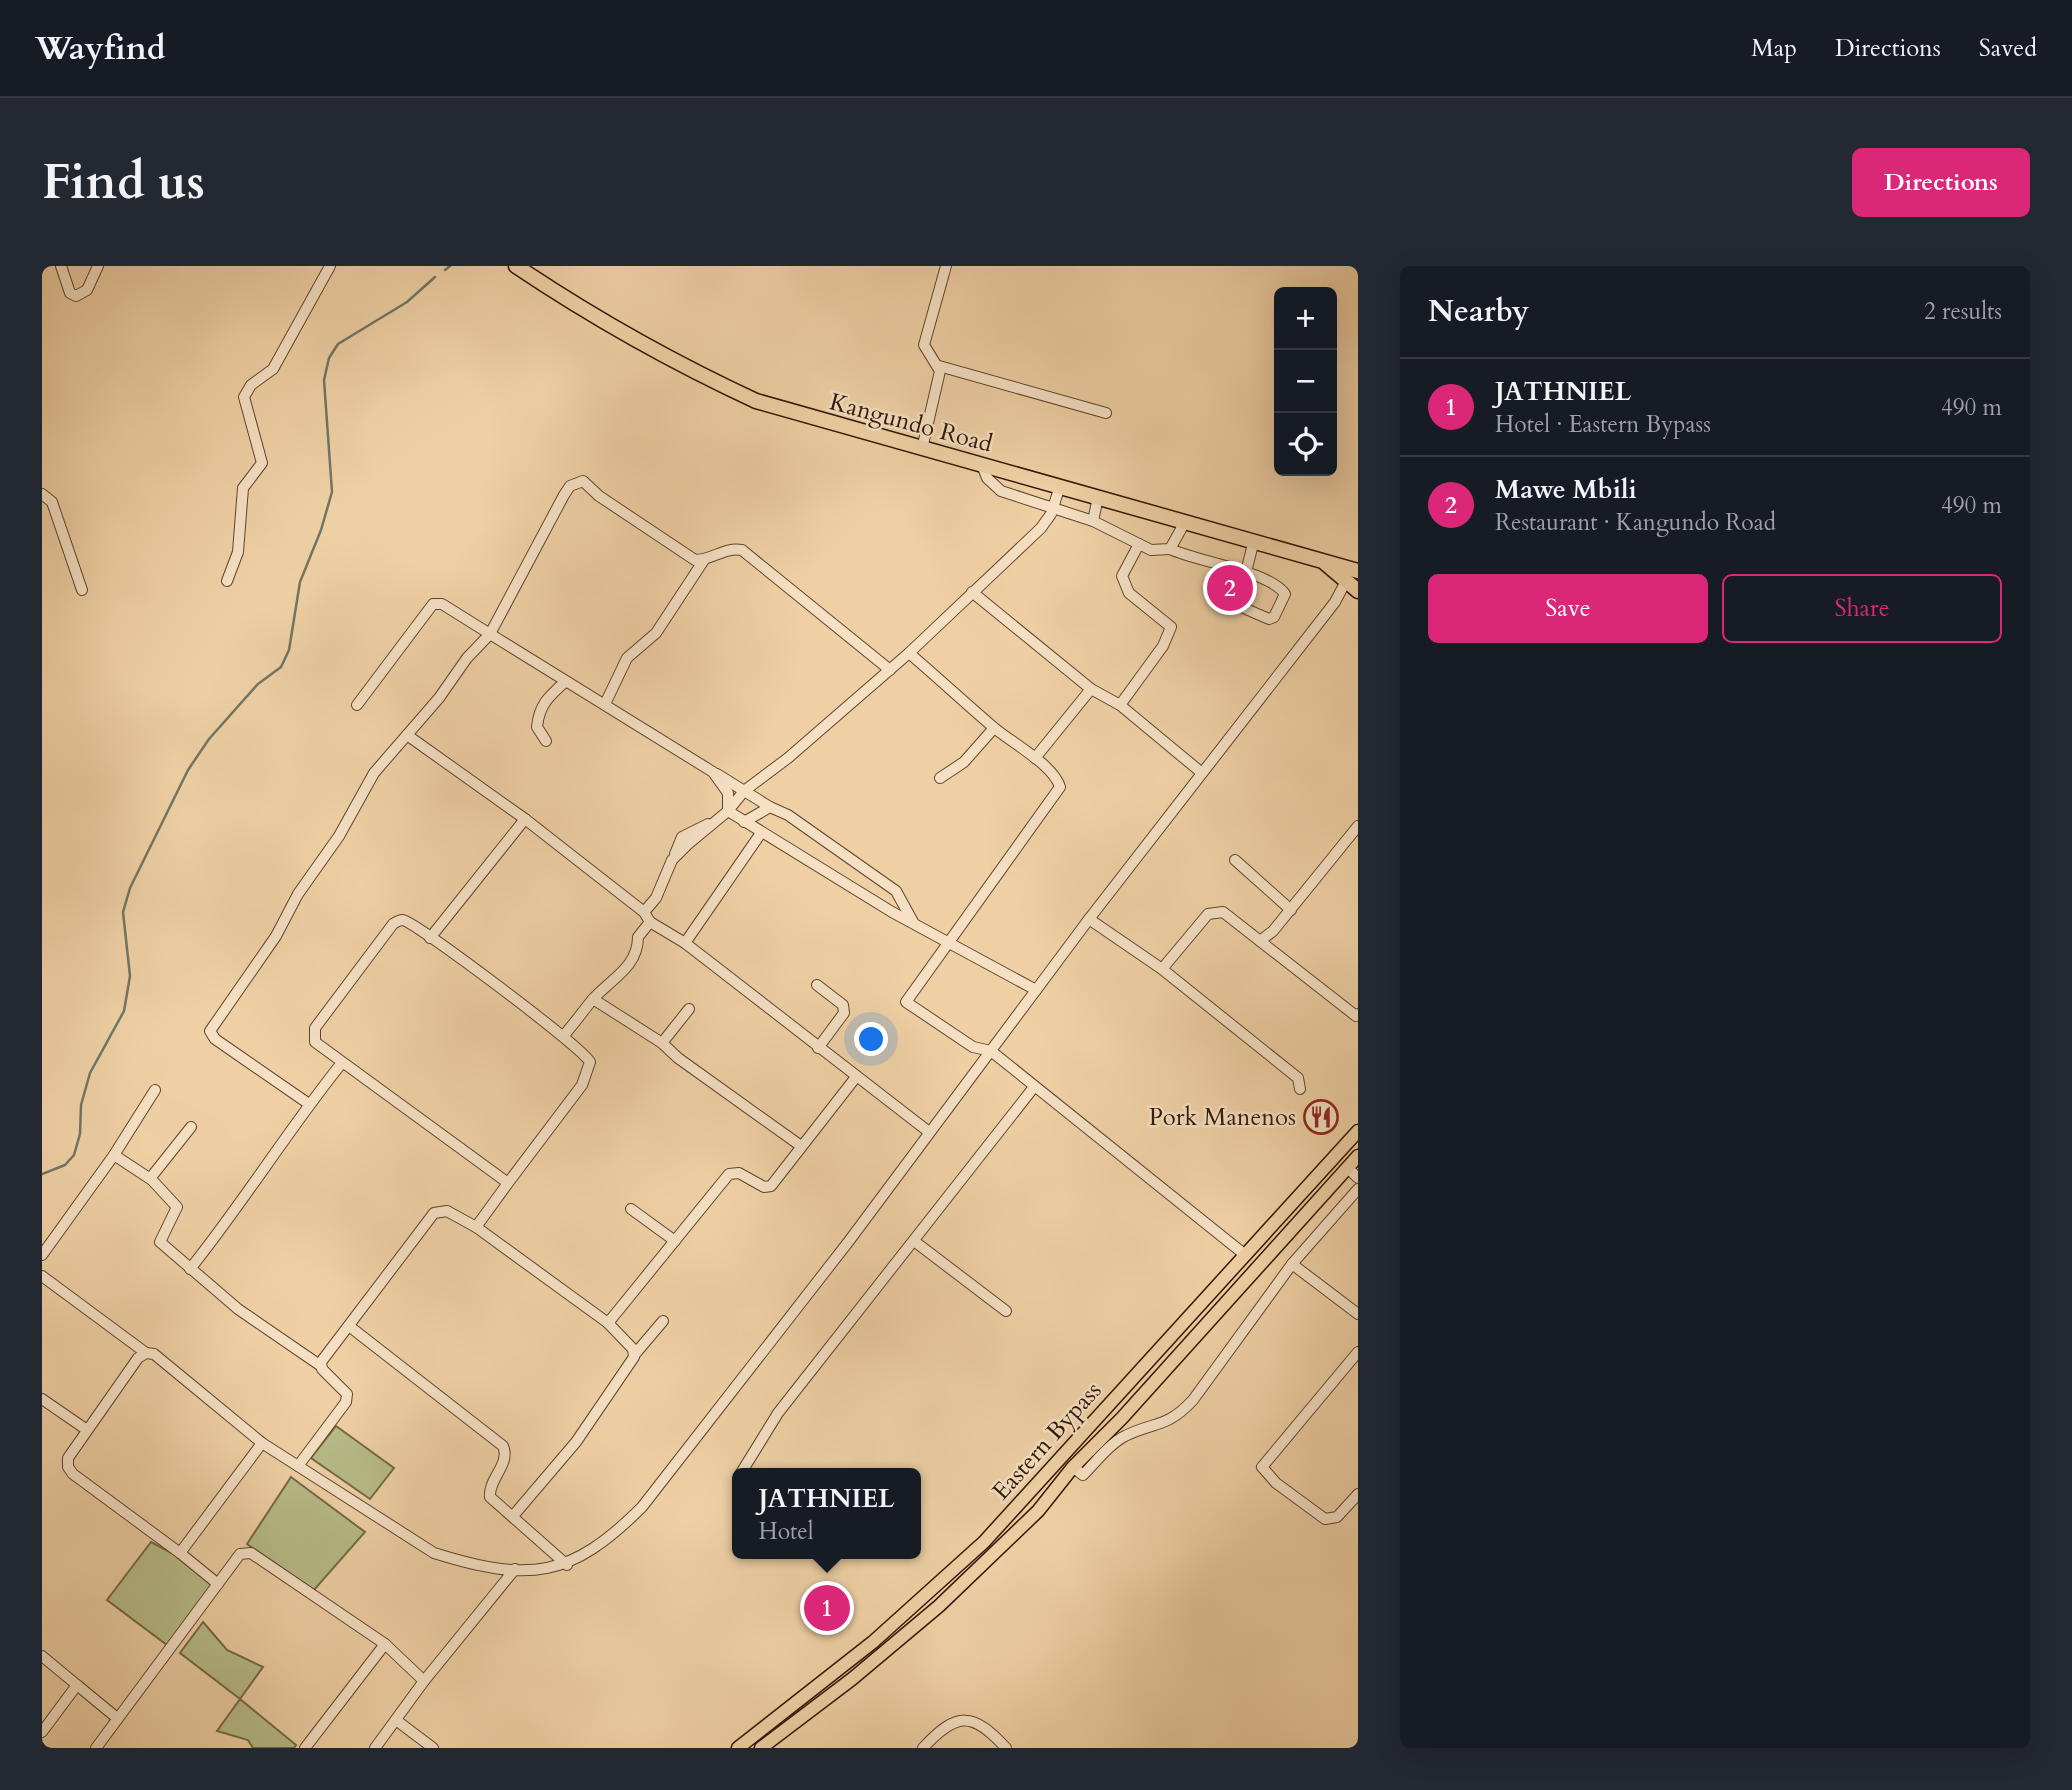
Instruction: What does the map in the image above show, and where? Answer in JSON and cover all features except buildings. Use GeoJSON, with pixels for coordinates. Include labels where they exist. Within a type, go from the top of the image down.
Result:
{"type":"FeatureCollection","features":[{"type":"Feature","properties":{"kind":"highway","name":"Kangundo Road"},"geometry":{"type":"LineString","coordinates":[[516,266],[620,330],[710,380],[757,401],[1358,571]]}},
{"type":"Feature","properties":{"kind":"highway","name":"Kangundo Road"},"geometry":{"type":"LineString","coordinates":[[1321,560],[1358,591]]}},
{"type":"Feature","properties":{"kind":"main road","name":"Eastern Bypass"},"geometry":{"type":"LineString","coordinates":[[738,1748],[873,1642],[984,1542],[1358,1131]]}},
{"type":"Feature","properties":{"kind":"main road","name":"Eastern Bypass"},"geometry":{"type":"LineString","coordinates":[[761,1748],[852,1679],[939,1606],[1038,1511],[1073,1467],[1122,1418],[1358,1156]]}},
{"type":"Feature","properties":{"kind":"main road"},"geometry":{"type":"LineString","coordinates":[[1226,1275],[1240,1286]]}},
{"type":"Feature","properties":{"kind":"street"},"geometry":{"type":"LineString","coordinates":[[61,266],[70,293],[76,296],[88,290],[98,266]]}},
{"type":"Feature","properties":{"kind":"street"},"geometry":{"type":"LineString","coordinates":[[227,581],[238,552],[243,488],[262,463],[244,397],[251,385],[273,369],[330,266]]}},
{"type":"Feature","properties":{"kind":"street"},"geometry":{"type":"LineString","coordinates":[[946,266],[924,345],[926,352],[939,366],[1106,413]]}},
{"type":"Feature","properties":{"kind":"street"},"geometry":{"type":"LineString","coordinates":[[922,449],[939,366]]}},
{"type":"Feature","properties":{"kind":"street"},"geometry":{"type":"LineString","coordinates":[[982,465],[987,478],[1001,491],[1052,510],[1093,521],[1152,550],[1170,549],[1189,558],[1246,572],[1284,591],[1272,619],[1232,603],[1246,572],[1254,540]]}},
{"type":"Feature","properties":{"kind":"street"},"geometry":{"type":"LineString","coordinates":[[309,1104],[215,1039],[210,1031],[276,936],[293,902],[339,836],[374,773],[467,658],[490,634],[570,486],[583,481],[599,496],[695,560],[704,559],[724,549],[742,550],[890,670]]}},
{"type":"Feature","properties":{"kind":"street"},"geometry":{"type":"LineString","coordinates":[[644,912],[656,898],[672,860],[728,811],[744,790],[788,758],[909,653],[1041,527],[1052,510],[1060,486]]}},
{"type":"Feature","properties":{"kind":"street"},"geometry":{"type":"LineString","coordinates":[[42,494],[52,502],[82,590]]}},
{"type":"Feature","properties":{"kind":"street"},"geometry":{"type":"LineString","coordinates":[[1093,521],[1098,497]]}},
{"type":"Feature","properties":{"kind":"street"},"geometry":{"type":"LineString","coordinates":[[1170,549],[1185,522]]}},
{"type":"Feature","properties":{"kind":"street"},"geometry":{"type":"LineString","coordinates":[[1119,705],[1163,646],[1171,626],[1137,600],[1122,576],[1139,544]]}},
{"type":"Feature","properties":{"kind":"street"},"geometry":{"type":"LineString","coordinates":[[605,704],[627,658],[656,633],[704,559]]}},
{"type":"Feature","properties":{"kind":"street"},"geometry":{"type":"LineString","coordinates":[[42,1276],[146,1353],[154,1354],[262,1443],[434,1553],[461,1562],[515,1569],[547,1570],[567,1564],[615,1535],[642,1507],[849,1241],[1089,919],[1335,602],[1346,581]]}},
{"type":"Feature","properties":{"kind":"street"},"geometry":{"type":"LineString","coordinates":[[972,592],[1091,689],[1119,705],[1202,773]]}},
{"type":"Feature","properties":{"kind":"street"},"geometry":{"type":"LineString","coordinates":[[357,705],[433,604],[452,609],[565,682],[770,807],[788,815],[896,891],[913,922]]}},
{"type":"Feature","properties":{"kind":"street"},"geometry":{"type":"LineString","coordinates":[[909,653],[1058,780],[1057,795],[998,870],[906,1002],[973,1047],[991,1051],[1244,1254]]}},
{"type":"Feature","properties":{"kind":"street"},"geometry":{"type":"LineString","coordinates":[[546,741],[537,727],[538,712],[544,701],[565,682]]}},
{"type":"Feature","properties":{"kind":"street"},"geometry":{"type":"LineString","coordinates":[[1035,758],[1091,689]]}},
{"type":"Feature","properties":{"kind":"street"},"geometry":{"type":"LineString","coordinates":[[940,778],[964,762],[994,728]]}},
{"type":"Feature","properties":{"kind":"street"},"geometry":{"type":"LineString","coordinates":[[407,735],[525,819],[644,912],[650,922],[685,943],[929,1132]]}},
{"type":"Feature","properties":{"kind":"street"},"geometry":{"type":"LineString","coordinates":[[713,772],[728,793],[728,811]]}},
{"type":"Feature","properties":{"kind":"street"},"geometry":{"type":"LineString","coordinates":[[744,822],[770,807]]}},
{"type":"Feature","properties":{"kind":"street"},"geometry":{"type":"LineString","coordinates":[[728,811],[892,912],[1036,990]]}},
{"type":"Feature","properties":{"kind":"street"},"geometry":{"type":"LineString","coordinates":[[430,938],[525,819]]}},
{"type":"Feature","properties":{"kind":"street"},"geometry":{"type":"LineString","coordinates":[[1260,941],[1291,910],[1358,826]]}},
{"type":"Feature","properties":{"kind":"street"},"geometry":{"type":"LineString","coordinates":[[685,943],[761,833]]}},
{"type":"Feature","properties":{"kind":"street"},"geometry":{"type":"LineString","coordinates":[[1234,860],[1291,910]]}},
{"type":"Feature","properties":{"kind":"street"},"geometry":{"type":"LineString","coordinates":[[1163,969],[1208,914],[1223,912],[1356,1016],[1358,1014]]}},
{"type":"Feature","properties":{"kind":"street"},"geometry":{"type":"LineString","coordinates":[[1089,919],[1163,969],[1298,1079],[1300,1089]]}},
{"type":"Feature","properties":{"kind":"street"},"geometry":{"type":"LineString","coordinates":[[476,1227],[509,1183],[588,1075],[590,1062],[565,1035],[430,938],[404,920],[393,923],[315,1028],[312,1034],[315,1042],[341,1064],[509,1183]]}},
{"type":"Feature","properties":{"kind":"street"},"geometry":{"type":"LineString","coordinates":[[565,1035],[593,999],[624,970],[638,952],[638,937],[650,922]]}},
{"type":"Feature","properties":{"kind":"street"},"geometry":{"type":"LineString","coordinates":[[817,985],[844,1006],[844,1013],[818,1048]]}},
{"type":"Feature","properties":{"kind":"street"},"geometry":{"type":"LineString","coordinates":[[593,999],[662,1043],[678,1058],[801,1146]]}},
{"type":"Feature","properties":{"kind":"street"},"geometry":{"type":"LineString","coordinates":[[662,1043],[689,1009]]}},
{"type":"Feature","properties":{"kind":"street"},"geometry":{"type":"LineString","coordinates":[[190,1269],[232,1217],[309,1104],[341,1064]]}},
{"type":"Feature","properties":{"kind":"street"},"geometry":{"type":"LineString","coordinates":[[608,1323],[729,1174],[738,1172],[767,1188],[856,1077]]}},
{"type":"Feature","properties":{"kind":"street"},"geometry":{"type":"LineString","coordinates":[[744,1468],[778,1413],[1034,1087]]}},
{"type":"Feature","properties":{"kind":"street"},"geometry":{"type":"LineString","coordinates":[[42,1255],[114,1155],[155,1090]]}},
{"type":"Feature","properties":{"kind":"street"},"geometry":{"type":"LineString","coordinates":[[152,1180],[191,1127]]}},
{"type":"Feature","properties":{"kind":"street"},"geometry":{"type":"LineString","coordinates":[[114,1155],[152,1180],[177,1207],[160,1242],[238,1309],[321,1366],[343,1388],[346,1402],[298,1466]]}},
{"type":"Feature","properties":{"kind":"street"},"geometry":{"type":"LineString","coordinates":[[1347,1167],[1358,1178]]}},
{"type":"Feature","properties":{"kind":"street"},"geometry":{"type":"LineString","coordinates":[[1073,1467],[1083,1475],[1122,1437],[1165,1424],[1178,1416],[1199,1393],[1292,1264],[1358,1189]]}},
{"type":"Feature","properties":{"kind":"street"},"geometry":{"type":"LineString","coordinates":[[631,1209],[675,1241]]}},
{"type":"Feature","properties":{"kind":"street"},"geometry":{"type":"LineString","coordinates":[[321,1366],[434,1213],[447,1211],[476,1227],[608,1323],[635,1354]]}},
{"type":"Feature","properties":{"kind":"street"},"geometry":{"type":"LineString","coordinates":[[914,1241],[1006,1311]]}},
{"type":"Feature","properties":{"kind":"street"},"geometry":{"type":"LineString","coordinates":[[1292,1264],[1358,1314]]}},
{"type":"Feature","properties":{"kind":"street"},"geometry":{"type":"LineString","coordinates":[[513,1516],[576,1442],[635,1354],[663,1321]]}},
{"type":"Feature","properties":{"kind":"street"},"geometry":{"type":"LineString","coordinates":[[349,1326],[503,1446],[506,1456],[489,1491],[490,1497],[567,1564]]}},
{"type":"Feature","properties":{"kind":"street"},"geometry":{"type":"LineString","coordinates":[[1358,1352],[1263,1463],[1262,1468],[1276,1483],[1325,1519],[1337,1517],[1358,1495]]}},
{"type":"Feature","properties":{"kind":"street"},"geometry":{"type":"LineString","coordinates":[[146,1353],[138,1358],[68,1458],[68,1468],[218,1584]]}},
{"type":"Feature","properties":{"kind":"street"},"geometry":{"type":"LineString","coordinates":[[42,1399],[88,1430]]}},
{"type":"Feature","properties":{"kind":"street"},"geometry":{"type":"LineString","coordinates":[[180,1553],[262,1443]]}},
{"type":"Feature","properties":{"kind":"street"},"geometry":{"type":"LineString","coordinates":[[96,1748],[240,1554],[251,1553],[385,1644],[424,1681]]}},
{"type":"Feature","properties":{"kind":"street"},"geometry":{"type":"LineString","coordinates":[[375,1748],[424,1681],[456,1646],[515,1569]]}},
{"type":"Feature","properties":{"kind":"street"},"geometry":{"type":"LineString","coordinates":[[306,1748],[385,1644]]}},
{"type":"Feature","properties":{"kind":"street"},"geometry":{"type":"LineString","coordinates":[[42,1656],[117,1718]]}},
{"type":"Feature","properties":{"kind":"street"},"geometry":{"type":"LineString","coordinates":[[42,1732],[78,1685]]}},
{"type":"Feature","properties":{"kind":"street"},"geometry":{"type":"LineString","coordinates":[[396,1720],[433,1748]]}},
{"type":"Feature","properties":{"kind":"street"},"geometry":{"type":"LineString","coordinates":[[923,1748],[954,1722],[971,1721],[985,1725],[1006,1748]]}},
{"type":"Feature","properties":{"kind":"green space"},"geometry":{"type":"Polygon","coordinates":[[[336,1426],[394,1468],[370,1499],[311,1458],[336,1426]]]}},
{"type":"Feature","properties":{"kind":"green space"},"geometry":{"type":"Polygon","coordinates":[[[291,1477],[365,1532],[314,1590],[247,1544],[291,1477]]]}},
{"type":"Feature","properties":{"kind":"green space"},"geometry":{"type":"Polygon","coordinates":[[[151,1542],[185,1560],[214,1585],[167,1645],[107,1600],[151,1542]]]}},
{"type":"Feature","properties":{"kind":"green space"},"geometry":{"type":"Polygon","coordinates":[[[203,1622],[227,1650],[263,1667],[240,1699],[180,1653],[203,1622]]]}},
{"type":"Feature","properties":{"kind":"green space"},"geometry":{"type":"Polygon","coordinates":[[[240,1699],[296,1745],[294,1748],[253,1748],[248,1740],[217,1731],[240,1699]]]}},
{"type":"Feature","properties":{"kind":"waterway"},"geometry":{"type":"LineString","coordinates":[[445,270],[450,266]]}},
{"type":"Feature","properties":{"kind":"waterway"},"geometry":{"type":"LineString","coordinates":[[42,1174],[65,1165],[74,1155],[80,1134],[81,1105],[90,1073],[124,1011],[130,976],[123,912],[130,888],[188,770],[209,739],[258,684],[281,667],[289,650],[300,582],[321,530],[332,492],[324,380],[329,358],[338,344],[407,302],[435,277]]}},
{"type":"Feature","properties":{"kind":"place","name":"Mawe Mbili"},"geometry":{"type":"Point","coordinates":[1230,588]}},
{"type":"Feature","properties":{"kind":"place","name":"Pork Manenos"},"geometry":{"type":"Point","coordinates":[1321,1117]}},
{"type":"Feature","properties":{"kind":"place","name":"JATHNIEL"},"geometry":{"type":"Point","coordinates":[827,1608]}}]}
